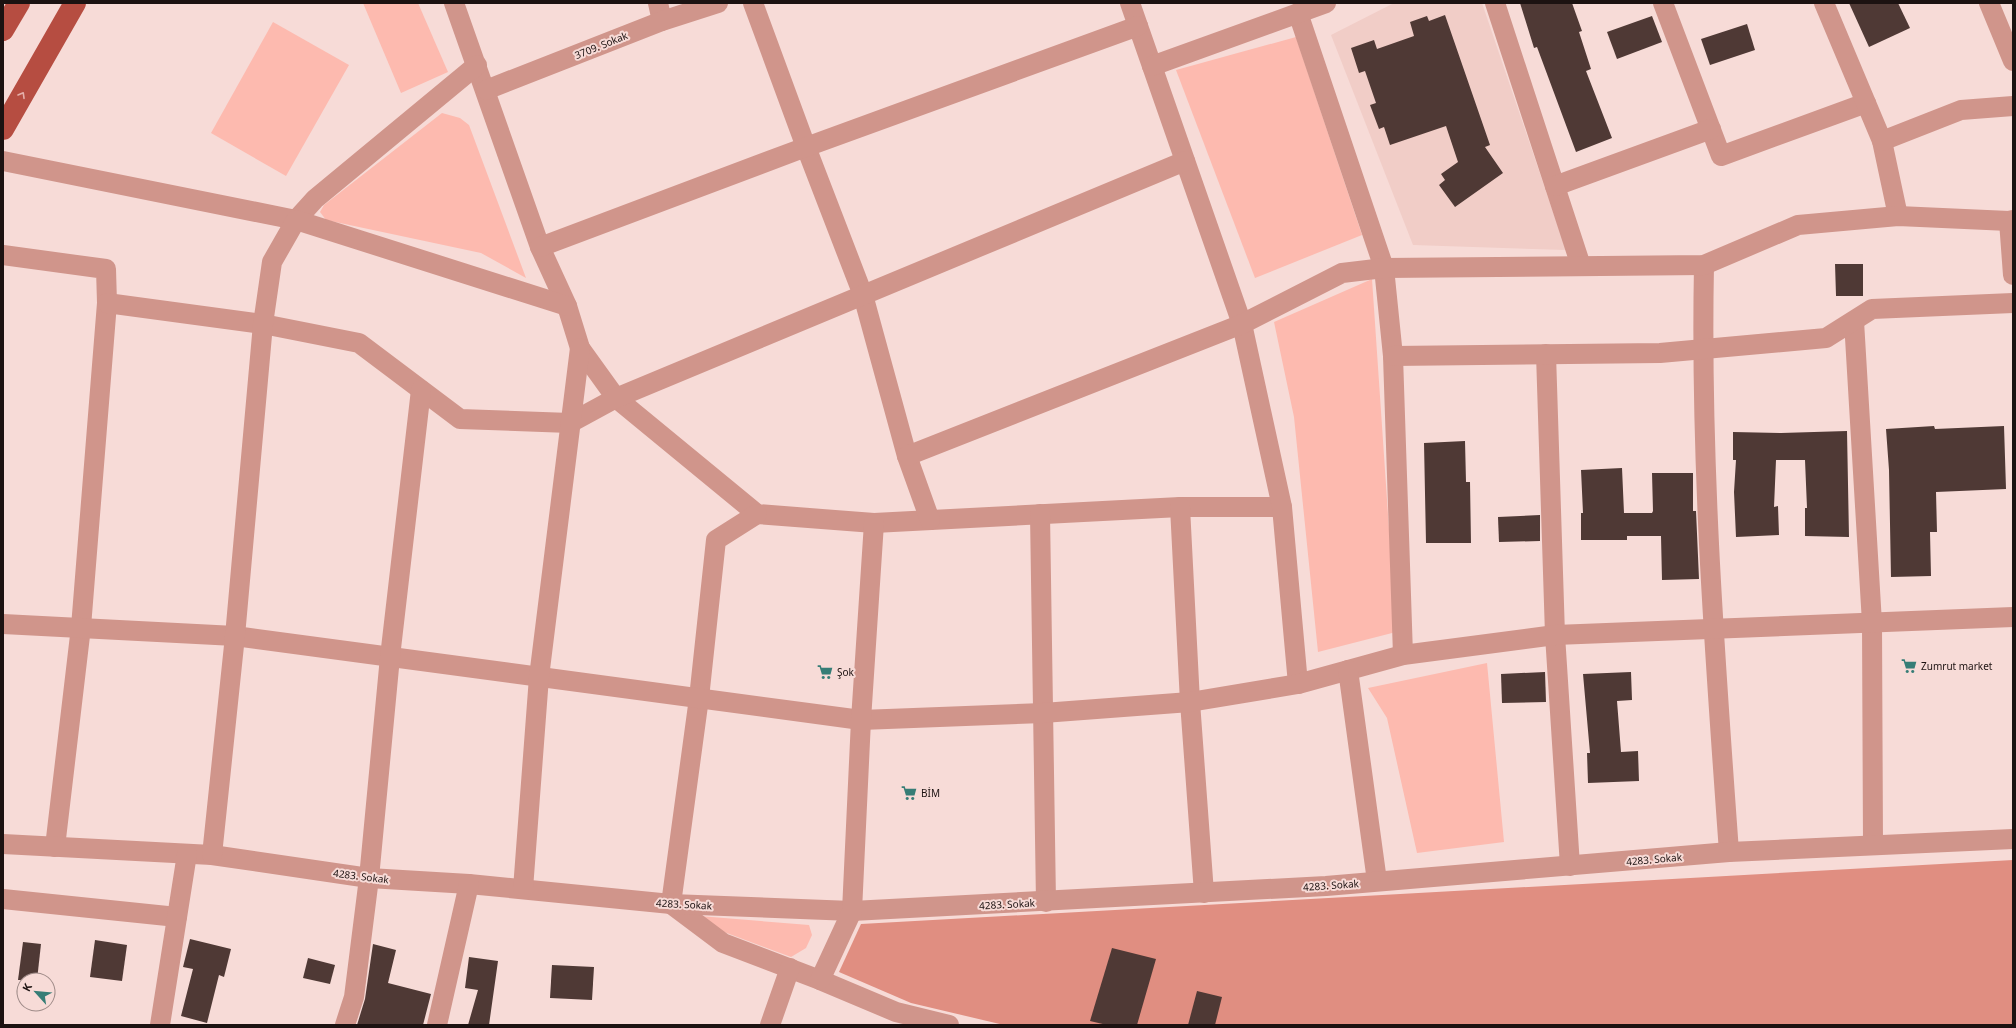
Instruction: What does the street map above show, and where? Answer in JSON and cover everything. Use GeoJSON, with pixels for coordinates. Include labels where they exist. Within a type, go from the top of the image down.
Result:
{"type":"FeatureCollection","features":[{"type":"Feature","properties":{"kind":"main road"},"geometry":{"type":"LineString","coordinates":[[3,30],[18,3]]}},
{"type":"Feature","properties":{"kind":"main road"},"geometry":{"type":"LineString","coordinates":[[3,129],[76,3]]}},
{"type":"Feature","properties":{"kind":"street"},"geometry":{"type":"LineString","coordinates":[[454,3],[486,90],[540,247],[567,306],[580,348],[616,398],[757,514],[874,523],[1180,507],[1282,507]]}},
{"type":"Feature","properties":{"kind":"street","name":"3709. Sokak"},"geometry":{"type":"LineString","coordinates":[[486,90],[660,12],[718,3]]}},
{"type":"Feature","properties":{"kind":"street"},"geometry":{"type":"LineString","coordinates":[[753,3],[863,295],[907,456],[930,520]]}},
{"type":"Feature","properties":{"kind":"street"},"geometry":{"type":"LineString","coordinates":[[1130,3],[1242,324],[1282,507],[1298,684]]}},
{"type":"Feature","properties":{"kind":"street"},"geometry":{"type":"LineString","coordinates":[[1152,66],[1326,3]]}},
{"type":"Feature","properties":{"kind":"street"},"geometry":{"type":"LineString","coordinates":[[1495,3],[1581,266]]}},
{"type":"Feature","properties":{"kind":"street"},"geometry":{"type":"LineString","coordinates":[[1663,3],[1721,156],[1866,103]]}},
{"type":"Feature","properties":{"kind":"street"},"geometry":{"type":"LineString","coordinates":[[1824,3],[1882,141],[1898,216]]}},
{"type":"Feature","properties":{"kind":"street"},"geometry":{"type":"LineString","coordinates":[[1989,3],[2013,61]]}},
{"type":"Feature","properties":{"kind":"street"},"geometry":{"type":"LineString","coordinates":[[1298,13],[1384,268],[1393,356],[1404,655]]}},
{"type":"Feature","properties":{"kind":"street"},"geometry":{"type":"LineString","coordinates":[[540,247],[806,147],[1138,26]]}},
{"type":"Feature","properties":{"kind":"street"},"geometry":{"type":"LineString","coordinates":[[212,855],[235,636],[263,324],[272,262],[296,220],[315,200],[477,65]]}},
{"type":"Feature","properties":{"kind":"street"},"geometry":{"type":"LineString","coordinates":[[1882,141],[1961,110],[2013,106]]}},
{"type":"Feature","properties":{"kind":"street"},"geometry":{"type":"LineString","coordinates":[[1555,186],[1711,129]]}},
{"type":"Feature","properties":{"kind":"street"},"geometry":{"type":"LineString","coordinates":[[3,161],[296,220],[567,306]]}},
{"type":"Feature","properties":{"kind":"street"},"geometry":{"type":"LineString","coordinates":[[107,303],[263,324],[359,343],[460,419],[570,423],[616,398],[1185,161]]}},
{"type":"Feature","properties":{"kind":"street"},"geometry":{"type":"LineString","coordinates":[[907,456],[1242,324],[1342,273],[1384,268],[1704,265],[1798,225],[1898,216],[2011,220],[2013,275]]}},
{"type":"Feature","properties":{"kind":"street"},"geometry":{"type":"LineString","coordinates":[[3,255],[106,269],[107,303],[81,627],[55,847]]}},
{"type":"Feature","properties":{"kind":"street"},"geometry":{"type":"LineString","coordinates":[[1704,265],[1702,349],[1714,629],[1729,852]]}},
{"type":"Feature","properties":{"kind":"street"},"geometry":{"type":"LineString","coordinates":[[1393,356],[1660,353],[1826,338],[1872,309],[2013,303]]}},
{"type":"Feature","properties":{"kind":"street"},"geometry":{"type":"LineString","coordinates":[[1854,320],[1872,623],[1873,845]]}},
{"type":"Feature","properties":{"kind":"street"},"geometry":{"type":"LineString","coordinates":[[522,889],[539,676],[580,348]]}},
{"type":"Feature","properties":{"kind":"street"},"geometry":{"type":"LineString","coordinates":[[1546,354],[1555,635],[1570,866]]}},
{"type":"Feature","properties":{"kind":"street"},"geometry":{"type":"LineString","coordinates":[[345,1025],[354,997],[369,878],[390,657],[421,390]]}},
{"type":"Feature","properties":{"kind":"street"},"geometry":{"type":"LineString","coordinates":[[1180,507],[1190,702],[1204,893]]}},
{"type":"Feature","properties":{"kind":"street"},"geometry":{"type":"LineString","coordinates":[[757,514],[716,540],[699,698],[671,904],[723,943],[820,980],[894,1019],[949,1025]]}},
{"type":"Feature","properties":{"kind":"street"},"geometry":{"type":"LineString","coordinates":[[1040,514],[1046,902]]}},
{"type":"Feature","properties":{"kind":"street"},"geometry":{"type":"LineString","coordinates":[[820,980],[852,911],[861,720],[874,523]]}},
{"type":"Feature","properties":{"kind":"street"},"geometry":{"type":"LineString","coordinates":[[3,624],[235,636],[861,720],[1043,713],[1190,702],[1298,684],[1404,655],[1555,635],[2013,617]]}},
{"type":"Feature","properties":{"kind":"street"},"geometry":{"type":"LineString","coordinates":[[1348,670],[1377,882]]}},
{"type":"Feature","properties":{"kind":"street","name":"4283. Sokak"},"geometry":{"type":"LineString","coordinates":[[3,844],[212,855],[369,878],[470,884],[671,904],[852,911],[1204,893],[1377,882],[1729,852],[2013,838]]}},
{"type":"Feature","properties":{"kind":"street"},"geometry":{"type":"LineString","coordinates":[[160,1025],[187,854]]}},
{"type":"Feature","properties":{"kind":"street"},"geometry":{"type":"LineString","coordinates":[[437,1025],[470,884]]}},
{"type":"Feature","properties":{"kind":"street"},"geometry":{"type":"LineString","coordinates":[[3,899],[177,917]]}},
{"type":"Feature","properties":{"kind":"street"},"geometry":{"type":"LineString","coordinates":[[770,1025],[790,968]]}},
{"type":"Feature","properties":{"kind":"shaded area"},"geometry":{"type":"Polygon","coordinates":[[[363,3],[418,3],[448,72],[401,93],[363,3]]]}},
{"type":"Feature","properties":{"kind":"shaded area"},"geometry":{"type":"Polygon","coordinates":[[[1394,3],[1482,3],[1566,250],[1413,245],[1331,35],[1394,3]]]}},
{"type":"Feature","properties":{"kind":"shaded area"},"geometry":{"type":"Polygon","coordinates":[[[273,22],[349,65],[286,176],[211,133],[273,22]]]}},
{"type":"Feature","properties":{"kind":"shaded area"},"geometry":{"type":"Polygon","coordinates":[[[1296,37],[1362,235],[1255,278],[1176,70],[1296,37]]]}},
{"type":"Feature","properties":{"kind":"shaded area"},"geometry":{"type":"Polygon","coordinates":[[[442,113],[460,118],[469,125],[526,278],[481,253],[326,220],[320,212],[324,205],[442,113]]]}},
{"type":"Feature","properties":{"kind":"shaded area"},"geometry":{"type":"Polygon","coordinates":[[[1372,279],[1396,632],[1318,652],[1294,417],[1274,322],[1372,279]]]}},
{"type":"Feature","properties":{"kind":"shaded area"},"geometry":{"type":"Polygon","coordinates":[[[1487,663],[1504,842],[1417,853],[1387,718],[1368,688],[1487,663]]]}},
{"type":"Feature","properties":{"kind":"shaded area"},"geometry":{"type":"Polygon","coordinates":[[[2013,860],[2013,1025],[1004,1025],[911,1003],[839,972],[861,924],[2013,860]]]}},
{"type":"Feature","properties":{"kind":"shaded area"},"geometry":{"type":"Polygon","coordinates":[[[699,916],[809,925],[812,935],[806,948],[791,957],[716,929],[699,916]]]}},
{"type":"Feature","properties":{"kind":"building"},"geometry":{"type":"Polygon","coordinates":[[[1520,3],[1572,3],[1582,31],[1579,32],[1591,69],[1586,71],[1612,138],[1576,152],[1537,47],[1534,48],[1520,3]]]}},
{"type":"Feature","properties":{"kind":"building"},"geometry":{"type":"Polygon","coordinates":[[[1849,3],[1898,3],[1910,28],[1869,47],[1849,3]]]}},
{"type":"Feature","properties":{"kind":"building"},"geometry":{"type":"Polygon","coordinates":[[[1445,15],[1490,145],[1485,147],[1503,173],[1455,207],[1439,185],[1445,180],[1441,174],[1458,162],[1446,126],[1390,145],[1384,127],[1379,129],[1370,105],[1376,103],[1365,71],[1359,73],[1351,48],[1374,40],[1377,49],[1414,36],[1410,22],[1427,16],[1429,21],[1445,15]]]}},
{"type":"Feature","properties":{"kind":"building"},"geometry":{"type":"Polygon","coordinates":[[[1652,16],[1662,42],[1617,59],[1607,32],[1652,16]]]}},
{"type":"Feature","properties":{"kind":"building"},"geometry":{"type":"Polygon","coordinates":[[[1747,24],[1755,50],[1710,65],[1701,39],[1747,24]]]}},
{"type":"Feature","properties":{"kind":"building"},"geometry":{"type":"Polygon","coordinates":[[[1835,264],[1863,264],[1863,296],[1836,296],[1835,264]]]}},
{"type":"Feature","properties":{"kind":"building"},"geometry":{"type":"Polygon","coordinates":[[[1934,426],[1935,429],[2004,426],[2006,489],[1936,492],[1937,532],[1930,532],[1931,576],[1891,577],[1889,470],[1886,429],[1934,426]]]}},
{"type":"Feature","properties":{"kind":"building"},"geometry":{"type":"Polygon","coordinates":[[[1847,431],[1849,537],[1805,536],[1805,508],[1807,508],[1805,460],[1776,460],[1774,507],[1778,506],[1779,535],[1736,537],[1734,492],[1736,460],[1733,460],[1733,432],[1781,433],[1847,431]]]}},
{"type":"Feature","properties":{"kind":"building"},"geometry":{"type":"Polygon","coordinates":[[[1465,441],[1466,482],[1470,482],[1471,543],[1426,543],[1424,443],[1465,441]]]}},
{"type":"Feature","properties":{"kind":"building"},"geometry":{"type":"Polygon","coordinates":[[[1622,468],[1624,513],[1652,513],[1652,473],[1693,473],[1693,511],[1696,511],[1699,579],[1662,580],[1661,536],[1627,536],[1627,540],[1581,540],[1581,513],[1583,513],[1581,470],[1622,468]]]}},
{"type":"Feature","properties":{"kind":"building"},"geometry":{"type":"Polygon","coordinates":[[[1540,515],[1540,541],[1499,542],[1498,517],[1540,515]]]}},
{"type":"Feature","properties":{"kind":"building"},"geometry":{"type":"Polygon","coordinates":[[[1545,672],[1546,702],[1502,703],[1501,674],[1545,672]]]}},
{"type":"Feature","properties":{"kind":"building"},"geometry":{"type":"Polygon","coordinates":[[[1631,672],[1632,700],[1617,701],[1621,752],[1638,751],[1639,781],[1588,783],[1587,753],[1590,753],[1583,674],[1631,672]]]}},
{"type":"Feature","properties":{"kind":"building"},"geometry":{"type":"Polygon","coordinates":[[[190,939],[231,949],[224,977],[219,975],[207,1023],[181,1016],[193,969],[183,967],[190,939]]]}},
{"type":"Feature","properties":{"kind":"building"},"geometry":{"type":"Polygon","coordinates":[[[95,940],[127,945],[122,981],[90,977],[95,940]]]}},
{"type":"Feature","properties":{"kind":"building"},"geometry":{"type":"Polygon","coordinates":[[[23,942],[41,944],[38,972],[19,972],[23,942]]]}},
{"type":"Feature","properties":{"kind":"building"},"geometry":{"type":"Polygon","coordinates":[[[373,944],[396,950],[388,983],[431,994],[423,1025],[357,1025],[365,999],[373,944]]]}},
{"type":"Feature","properties":{"kind":"building"},"geometry":{"type":"Polygon","coordinates":[[[1112,948],[1156,959],[1137,1025],[1107,1025],[1090,1021],[1112,948]]]}},
{"type":"Feature","properties":{"kind":"building"},"geometry":{"type":"Polygon","coordinates":[[[469,957],[498,961],[489,1025],[468,1025],[478,990],[465,988],[469,957]]]}},
{"type":"Feature","properties":{"kind":"building"},"geometry":{"type":"Polygon","coordinates":[[[308,958],[335,965],[330,984],[303,978],[308,958]]]}},
{"type":"Feature","properties":{"kind":"building"},"geometry":{"type":"Polygon","coordinates":[[[552,965],[594,967],[592,1000],[550,998],[552,965]]]}},
{"type":"Feature","properties":{"kind":"building"},"geometry":{"type":"Polygon","coordinates":[[[1197,991],[1222,997],[1215,1025],[1188,1025],[1197,991]]]}},
{"type":"Feature","properties":{"kind":"place","name":"Zumrut market"},"geometry":{"type":"Point","coordinates":[1909,666]}},
{"type":"Feature","properties":{"kind":"place","name":"Şok"},"geometry":{"type":"Point","coordinates":[825,672]}},
{"type":"Feature","properties":{"kind":"place","name":"BİM"},"geometry":{"type":"Point","coordinates":[909,793]}}]}
